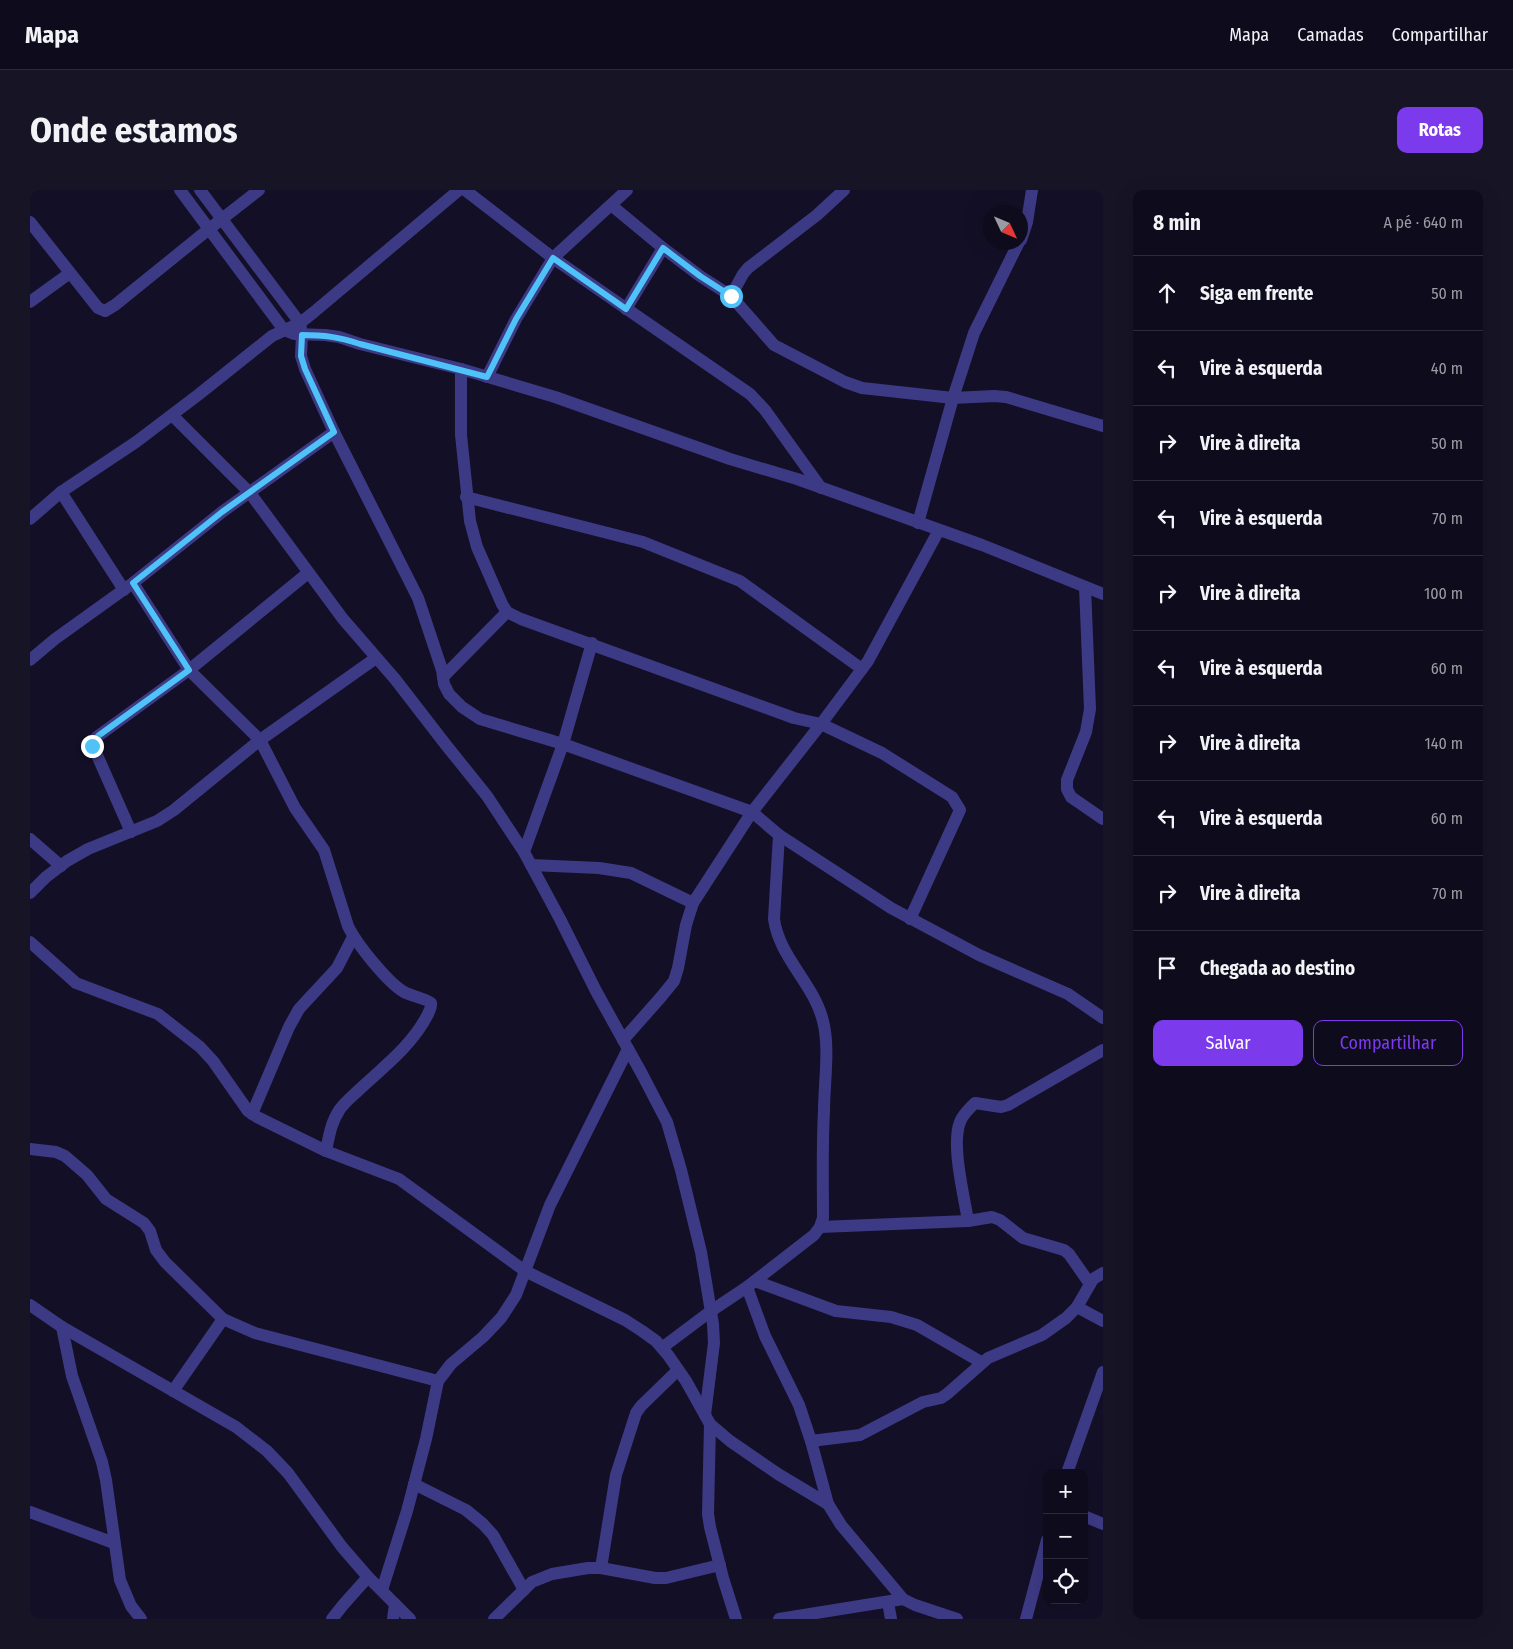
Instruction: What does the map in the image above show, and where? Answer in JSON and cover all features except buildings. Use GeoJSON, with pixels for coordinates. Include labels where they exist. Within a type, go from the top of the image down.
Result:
{"type":"FeatureCollection","features":[{"type":"Feature","properties":{"kind":"street"},"geometry":{"type":"LineString","coordinates":[[180,190],[284,330],[294,334],[325,304],[459,190]]}},
{"type":"Feature","properties":{"kind":"street"},"geometry":{"type":"LineString","coordinates":[[200,190],[301,329],[301,356],[305,369],[334,432],[418,598],[444,684],[449,694],[462,707],[480,719],[563,744],[752,812],[779,836],[891,908],[979,955],[1068,994],[1103,1018]]}},
{"type":"Feature","properties":{"kind":"street"},"geometry":{"type":"LineString","coordinates":[[30,222],[98,308],[105,310],[115,306],[209,228],[259,190]]}},
{"type":"Feature","properties":{"kind":"street"},"geometry":{"type":"LineString","coordinates":[[465,190],[553,258],[750,394],[765,410],[821,488]]}},
{"type":"Feature","properties":{"kind":"street"},"geometry":{"type":"LineString","coordinates":[[487,377],[516,319],[553,258],[627,190]]}},
{"type":"Feature","properties":{"kind":"street"},"geometry":{"type":"LineString","coordinates":[[731,296],[748,268],[817,215],[844,190]]}},
{"type":"Feature","properties":{"kind":"street"},"geometry":{"type":"LineString","coordinates":[[1028,216],[1032,190]]}},
{"type":"Feature","properties":{"kind":"street"},"geometry":{"type":"LineString","coordinates":[[611,205],[663,248],[700,276],[731,296],[774,345],[844,382],[862,388],[953,398],[994,396],[1006,398],[1103,426]]}},
{"type":"Feature","properties":{"kind":"street"},"geometry":{"type":"LineString","coordinates":[[626,309],[663,248]]}},
{"type":"Feature","properties":{"kind":"street"},"geometry":{"type":"LineString","coordinates":[[918,523],[953,398],[974,333],[1016,250]]}},
{"type":"Feature","properties":{"kind":"street"},"geometry":{"type":"LineString","coordinates":[[30,302],[70,273]]}},
{"type":"Feature","properties":{"kind":"street"},"geometry":{"type":"LineString","coordinates":[[301,329],[461,369],[555,397],[982,545],[1103,594]]}},
{"type":"Feature","properties":{"kind":"street"},"geometry":{"type":"LineString","coordinates":[[30,519],[61,492],[136,442],[272,336],[284,330]]}},
{"type":"Feature","properties":{"kind":"street"},"geometry":{"type":"LineString","coordinates":[[461,369],[461,435],[470,521],[477,548],[507,612],[794,718],[821,724],[882,753],[952,797],[960,810],[910,918]]}},
{"type":"Feature","properties":{"kind":"street"},"geometry":{"type":"LineString","coordinates":[[172,415],[250,493],[343,619],[395,679],[487,796],[524,852],[667,1122],[686,1188],[701,1252],[711,1311],[714,1343],[707,1419],[708,1514],[720,1565],[736,1619]]}},
{"type":"Feature","properties":{"kind":"street"},"geometry":{"type":"LineString","coordinates":[[30,660],[222,512],[334,432]]}},
{"type":"Feature","properties":{"kind":"street"},"geometry":{"type":"LineString","coordinates":[[61,492],[189,670],[260,740],[295,808],[324,850],[353,937],[392,983],[403,992],[431,1002],[431,1007],[422,1025],[411,1040],[342,1106],[331,1125],[326,1151]]}},
{"type":"Feature","properties":{"kind":"street"},"geometry":{"type":"LineString","coordinates":[[466,497],[643,542],[740,581],[862,669]]}},
{"type":"Feature","properties":{"kind":"street"},"geometry":{"type":"LineString","coordinates":[[382,1590],[414,1484],[438,1381],[451,1364],[483,1337],[501,1318],[516,1295],[550,1205],[626,1045],[674,981],[686,925],[693,903],[752,812],[862,669],[880,640],[939,530]]}},
{"type":"Feature","properties":{"kind":"street"},"geometry":{"type":"LineString","coordinates":[[131,832],[92,746],[93,741],[189,670],[308,573]]}},
{"type":"Feature","properties":{"kind":"street"},"geometry":{"type":"LineString","coordinates":[[1085,587],[1090,709],[1086,732],[1067,780],[1067,789],[1071,798],[1103,819]]}},
{"type":"Feature","properties":{"kind":"street"},"geometry":{"type":"LineString","coordinates":[[443,677],[507,612]]}},
{"type":"Feature","properties":{"kind":"street"},"geometry":{"type":"LineString","coordinates":[[524,852],[563,744],[592,643]]}},
{"type":"Feature","properties":{"kind":"street"},"geometry":{"type":"LineString","coordinates":[[30,893],[46,877],[88,848],[157,821],[174,810],[260,740],[376,658]]}},
{"type":"Feature","properties":{"kind":"street"},"geometry":{"type":"LineString","coordinates":[[663,1348],[814,1235],[824,1218],[823,1114],[826,1039],[819,1008],[780,942],[775,928],[779,836]]}},
{"type":"Feature","properties":{"kind":"street"},"geometry":{"type":"LineString","coordinates":[[30,839],[61,866]]}},
{"type":"Feature","properties":{"kind":"street"},"geometry":{"type":"LineString","coordinates":[[531,865],[599,868],[631,873],[693,903]]}},
{"type":"Feature","properties":{"kind":"street"},"geometry":{"type":"LineString","coordinates":[[252,1114],[289,1027],[299,1009],[337,968],[353,937]]}},
{"type":"Feature","properties":{"kind":"street"},"geometry":{"type":"LineString","coordinates":[[30,942],[76,983],[158,1014],[200,1047],[213,1061],[252,1114],[326,1151],[408,1184],[525,1271],[625,1320],[656,1341],[678,1370],[707,1419],[730,1441],[778,1474],[828,1504]]}},
{"type":"Feature","properties":{"kind":"street"},"geometry":{"type":"LineString","coordinates":[[968,1221],[959,1165],[959,1124],[963,1116],[975,1103],[1000,1107],[1008,1104],[1103,1050]]}},
{"type":"Feature","properties":{"kind":"street"},"geometry":{"type":"LineString","coordinates":[[30,1149],[56,1152],[65,1156],[87,1175],[106,1199],[144,1223],[150,1231],[156,1250],[165,1262],[223,1319],[255,1333],[438,1381]]}},
{"type":"Feature","properties":{"kind":"street"},"geometry":{"type":"LineString","coordinates":[[820,1227],[968,1221],[992,1217],[1000,1220],[1023,1238],[1064,1250],[1069,1254],[1090,1284]]}},
{"type":"Feature","properties":{"kind":"street"},"geometry":{"type":"LineString","coordinates":[[811,1441],[860,1436],[923,1402],[941,1398],[982,1362],[1042,1335],[1066,1318],[1077,1307],[1094,1279],[1103,1273]]}},
{"type":"Feature","properties":{"kind":"street"},"geometry":{"type":"LineString","coordinates":[[751,1284],[836,1311],[891,1317],[917,1325],[982,1362]]}},
{"type":"Feature","properties":{"kind":"street"},"geometry":{"type":"LineString","coordinates":[[751,1284],[765,1336],[799,1405],[828,1504],[842,1525],[903,1599],[957,1619]]}},
{"type":"Feature","properties":{"kind":"street"},"geometry":{"type":"LineString","coordinates":[[30,1305],[62,1326],[236,1427],[267,1451],[288,1473],[342,1547],[368,1577],[410,1619]]}},
{"type":"Feature","properties":{"kind":"street"},"geometry":{"type":"LineString","coordinates":[[1077,1307],[1103,1321]]}},
{"type":"Feature","properties":{"kind":"street"},"geometry":{"type":"LineString","coordinates":[[174,1391],[223,1319]]}},
{"type":"Feature","properties":{"kind":"street"},"geometry":{"type":"LineString","coordinates":[[62,1326],[72,1376],[104,1471],[123,1590],[131,1606],[141,1619]]}},
{"type":"Feature","properties":{"kind":"street"},"geometry":{"type":"LineString","coordinates":[[601,1568],[616,1474],[636,1414],[641,1406],[678,1370]]}},
{"type":"Feature","properties":{"kind":"street"},"geometry":{"type":"LineString","coordinates":[[1068,1469],[1103,1372]]}},
{"type":"Feature","properties":{"kind":"street"},"geometry":{"type":"LineString","coordinates":[[414,1484],[466,1510],[483,1524],[493,1535],[524,1590]]}},
{"type":"Feature","properties":{"kind":"street"},"geometry":{"type":"LineString","coordinates":[[30,1512],[114,1543]]}},
{"type":"Feature","properties":{"kind":"street"},"geometry":{"type":"LineString","coordinates":[[1088,1518],[1103,1524]]}},
{"type":"Feature","properties":{"kind":"street"},"geometry":{"type":"LineString","coordinates":[[1026,1619],[1043,1555]]}},
{"type":"Feature","properties":{"kind":"street"},"geometry":{"type":"LineString","coordinates":[[494,1619],[532,1582],[552,1574],[588,1568],[601,1568],[655,1578],[666,1578],[720,1565]]}},
{"type":"Feature","properties":{"kind":"street"},"geometry":{"type":"LineString","coordinates":[[332,1619],[368,1577]]}},
{"type":"Feature","properties":{"kind":"street"},"geometry":{"type":"LineString","coordinates":[[779,1619],[903,1599]]}},
{"type":"Feature","properties":{"kind":"street"},"geometry":{"type":"LineString","coordinates":[[888,1602],[891,1619]]}},
{"type":"Feature","properties":{"kind":"street"},"geometry":{"type":"LineString","coordinates":[[393,1619],[395,1604]]}},
{"type":"Feature","properties":{"kind":"route"},"geometry":{"type":"LineString","coordinates":[[92,746],[93,741],[98,736],[189,670],[133,583],[222,512],[334,432],[305,369],[301,356],[302,335],[339,337],[487,377],[516,319],[553,258],[626,309],[663,248],[700,276],[731,296]]}}]}
